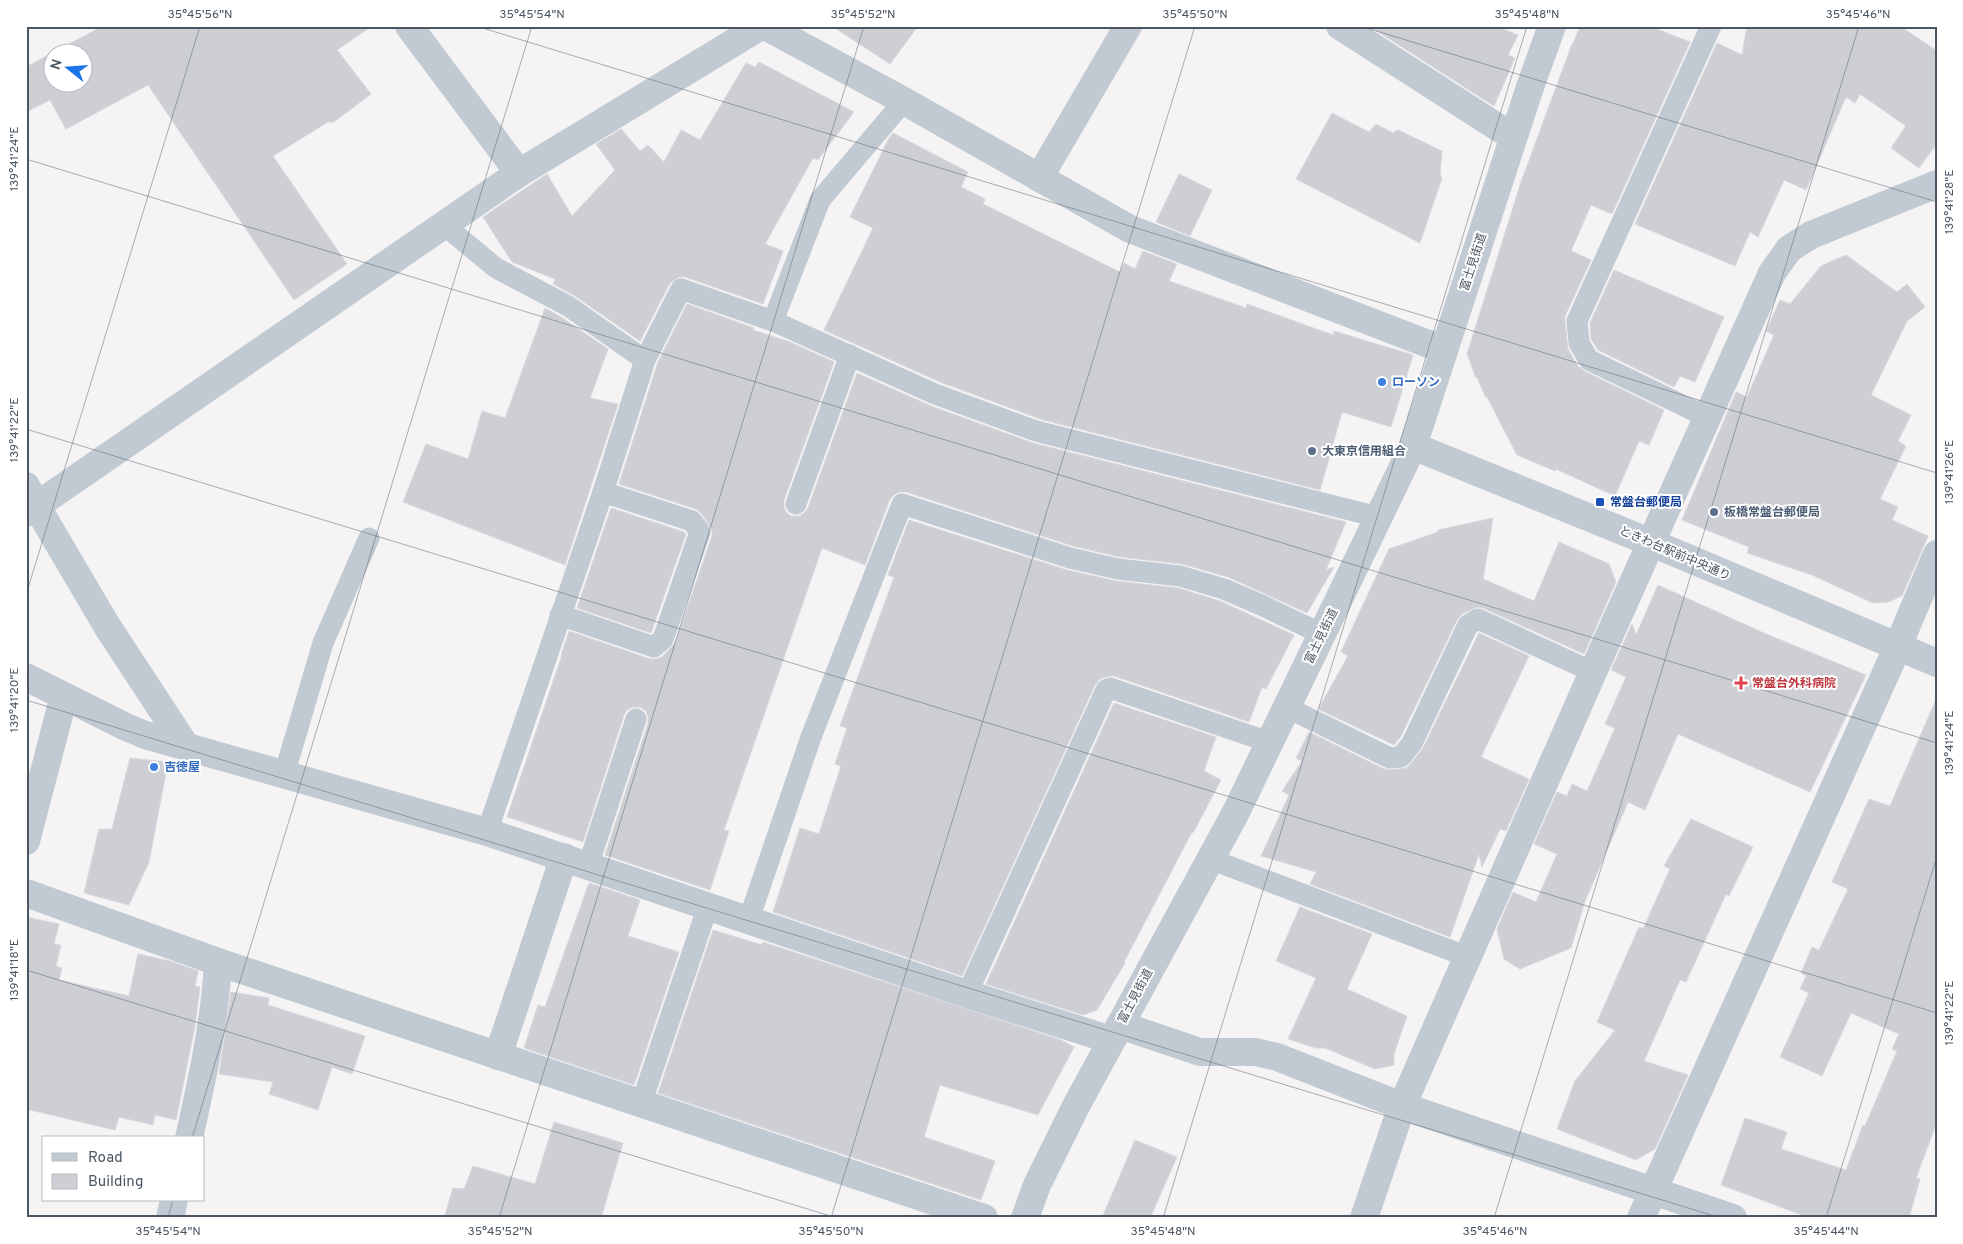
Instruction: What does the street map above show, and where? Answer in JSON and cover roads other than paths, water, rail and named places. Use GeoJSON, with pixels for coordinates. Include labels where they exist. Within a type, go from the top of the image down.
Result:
{"type":"FeatureCollection","features":[{"type":"Feature","properties":{"kind":"street"},"geometry":{"type":"LineString","coordinates":[[409,26],[519,173]]}},
{"type":"Feature","properties":{"kind":"street"},"geometry":{"type":"LineString","coordinates":[[185,745],[29,502],[519,173],[761,26]]}},
{"type":"Feature","properties":{"kind":"street"},"geometry":{"type":"LineString","coordinates":[[765,26],[904,101],[1130,229],[1444,350]]}},
{"type":"Feature","properties":{"kind":"street"},"geometry":{"type":"LineString","coordinates":[[1039,178],[1128,26]]}},
{"type":"Feature","properties":{"kind":"street"},"geometry":{"type":"LineString","coordinates":[[1340,26],[1513,137]]}},
{"type":"Feature","properties":{"kind":"street","name":"富士見街道"},"geometry":{"type":"LineString","coordinates":[[1025,1218],[1041,1176],[1076,1106],[1234,814],[1412,446],[1513,137],[1552,26]]}},
{"type":"Feature","properties":{"kind":"street"},"geometry":{"type":"LineString","coordinates":[[1364,1218],[1402,1106],[1593,672],[1772,273],[1789,249],[1811,235],[1937,184]]}},
{"type":"Feature","properties":{"kind":"street","name":"ときわ台駅前中央通り"},"geometry":{"type":"LineString","coordinates":[[1412,446],[1652,542],[1916,654]]}},
{"type":"Feature","properties":{"kind":"street"},"geometry":{"type":"LineString","coordinates":[[1916,654],[1937,554]]}},
{"type":"Feature","properties":{"kind":"street"},"geometry":{"type":"LineString","coordinates":[[1641,1218],[1660,1201],[1916,654],[1937,601]]}},
{"type":"Feature","properties":{"kind":"street"},"geometry":{"type":"LineString","coordinates":[[26,677],[124,726],[145,734],[487,832],[968,994],[1200,1052],[1256,1052],[1277,1057],[1402,1106],[1660,1201],[1733,1218]]}},
{"type":"Feature","properties":{"kind":"street"},"geometry":{"type":"LineString","coordinates":[[26,841],[64,696]]}},
{"type":"Feature","properties":{"kind":"street"},"geometry":{"type":"LineString","coordinates":[[498,1056],[576,861]]}},
{"type":"Feature","properties":{"kind":"street"},"geometry":{"type":"LineString","coordinates":[[26,893],[218,962],[984,1218]]}},
{"type":"Feature","properties":{"kind":"street"},"geometry":{"type":"LineString","coordinates":[[189,1136],[203,1077],[216,996],[218,962]]}},
{"type":"Feature","properties":{"kind":"street"},"geometry":{"type":"LineString","coordinates":[[170,1218],[174,1202]]}},
{"type":"Feature","properties":{"kind":"lane"},"geometry":{"type":"LineString","coordinates":[[1707,417],[1589,360],[1579,343],[1577,321],[1711,26]]}},
{"type":"Feature","properties":{"kind":"lane"},"geometry":{"type":"LineString","coordinates":[[773,321],[820,200],[904,101]]}},
{"type":"Feature","properties":{"kind":"lane"},"geometry":{"type":"LineString","coordinates":[[444,224],[496,268],[568,306],[645,360]]}},
{"type":"Feature","properties":{"kind":"lane"},"geometry":{"type":"LineString","coordinates":[[487,832],[645,360],[681,289],[773,321],[935,394],[1036,431],[1378,517]]}},
{"type":"Feature","properties":{"kind":"lane"},"geometry":{"type":"LineString","coordinates":[[796,504],[850,355]]}},
{"type":"Feature","properties":{"kind":"lane"},"geometry":{"type":"LineString","coordinates":[[560,616],[654,647],[663,639],[700,532],[692,521],[602,492]]}},
{"type":"Feature","properties":{"kind":"lane"},"geometry":{"type":"LineString","coordinates":[[748,919],[811,738],[902,504],[1070,558],[1118,569],[1180,576],[1224,589],[1322,634]]}},
{"type":"Feature","properties":{"kind":"lane"},"geometry":{"type":"LineString","coordinates":[[284,775],[323,643],[369,538]]}},
{"type":"Feature","properties":{"kind":"lane"},"geometry":{"type":"LineString","coordinates":[[1286,707],[1390,758],[1401,757],[1412,743],[1468,624],[1478,620],[1593,672]]}},
{"type":"Feature","properties":{"kind":"lane"},"geometry":{"type":"LineString","coordinates":[[968,994],[1106,690],[1110,688],[1269,742]]}},
{"type":"Feature","properties":{"kind":"lane"},"geometry":{"type":"LineString","coordinates":[[576,861],[636,719]]}},
{"type":"Feature","properties":{"kind":"lane"},"geometry":{"type":"LineString","coordinates":[[1210,859],[1468,957]]}},
{"type":"Feature","properties":{"kind":"lane"},"geometry":{"type":"LineString","coordinates":[[641,1104],[708,906]]}},
{"type":"Feature","properties":{"kind":"place","name":"ローソン"},"geometry":{"type":"Point","coordinates":[1382,382]}},
{"type":"Feature","properties":{"kind":"place","name":"大東京信用組合"},"geometry":{"type":"Point","coordinates":[1312,451]}},
{"type":"Feature","properties":{"kind":"place","name":"常盤台郵便局"},"geometry":{"type":"Point","coordinates":[1600,502]}},
{"type":"Feature","properties":{"kind":"place","name":"板橋常盤台郵便局"},"geometry":{"type":"Point","coordinates":[1714,512]}},
{"type":"Feature","properties":{"kind":"place","name":"常盤台外科病院"},"geometry":{"type":"Point","coordinates":[1741,683]}},
{"type":"Feature","properties":{"kind":"place","name":"吉徳屋"},"geometry":{"type":"Point","coordinates":[154,767]}}]}
